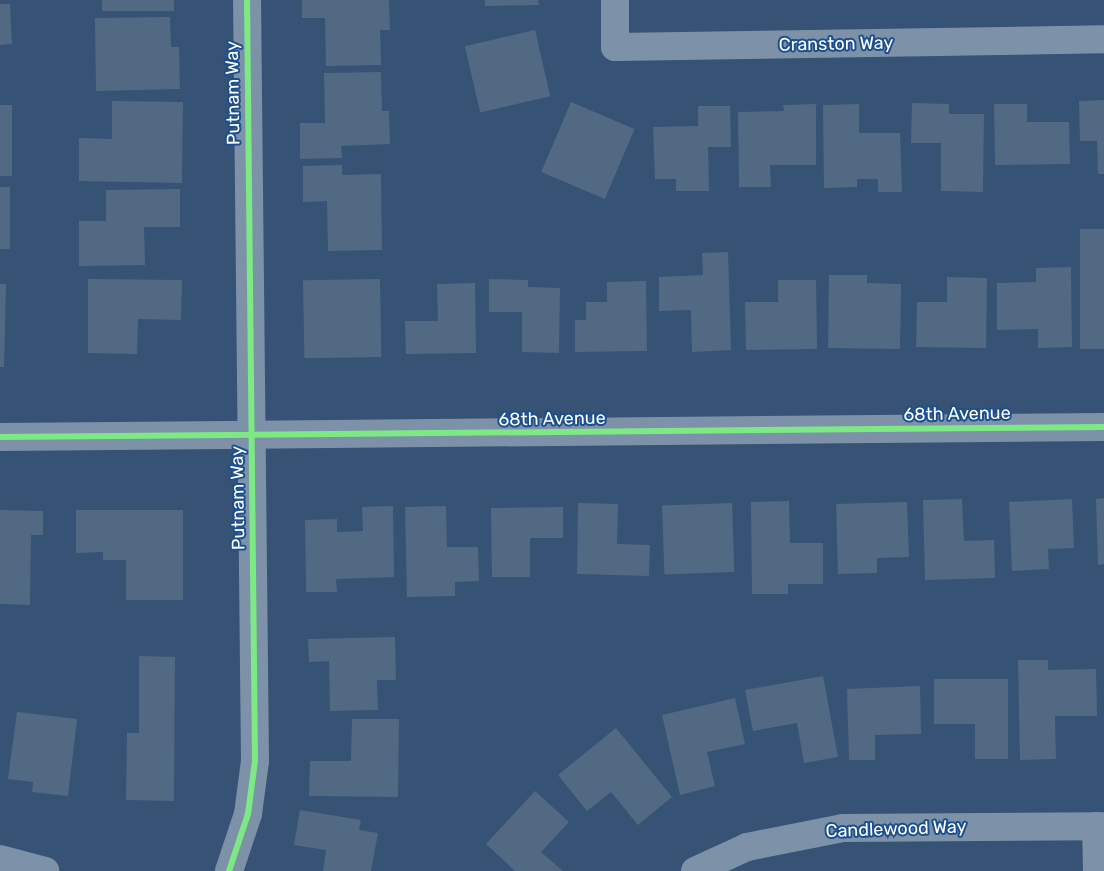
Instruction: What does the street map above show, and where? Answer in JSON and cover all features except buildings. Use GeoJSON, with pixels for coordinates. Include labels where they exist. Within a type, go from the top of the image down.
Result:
{"type":"FeatureCollection","features":[{"type":"Feature","properties":{"kind":"street","name":"Putnam Way"},"geometry":{"type":"LineString","coordinates":[[229,871],[248,814],[256,761],[247,0]]}},
{"type":"Feature","properties":{"kind":"street","name":"Cranston Way"},"geometry":{"type":"LineString","coordinates":[[615,0],[615,48],[1104,40]]}},
{"type":"Feature","properties":{"kind":"street","name":"68th Avenue"},"geometry":{"type":"LineString","coordinates":[[0,437],[253,438],[1104,427]]}},
{"type":"Feature","properties":{"kind":"street","name":"Candlewood Way"},"geometry":{"type":"LineString","coordinates":[[695,871],[748,847],[843,828],[1100,826]]}},
{"type":"Feature","properties":{"kind":"street"},"geometry":{"type":"LineString","coordinates":[[1097,871],[1100,826]]}},
{"type":"Feature","properties":{"kind":"street"},"geometry":{"type":"LineString","coordinates":[[0,859],[45,871]]}},
{"type":"Feature","properties":{"kind":"cycle path"},"geometry":{"type":"LineString","coordinates":[[229,871],[248,814],[255,761],[247,0]]}},
{"type":"Feature","properties":{"kind":"cycle path"},"geometry":{"type":"LineString","coordinates":[[0,437],[1104,427]]}}]}
